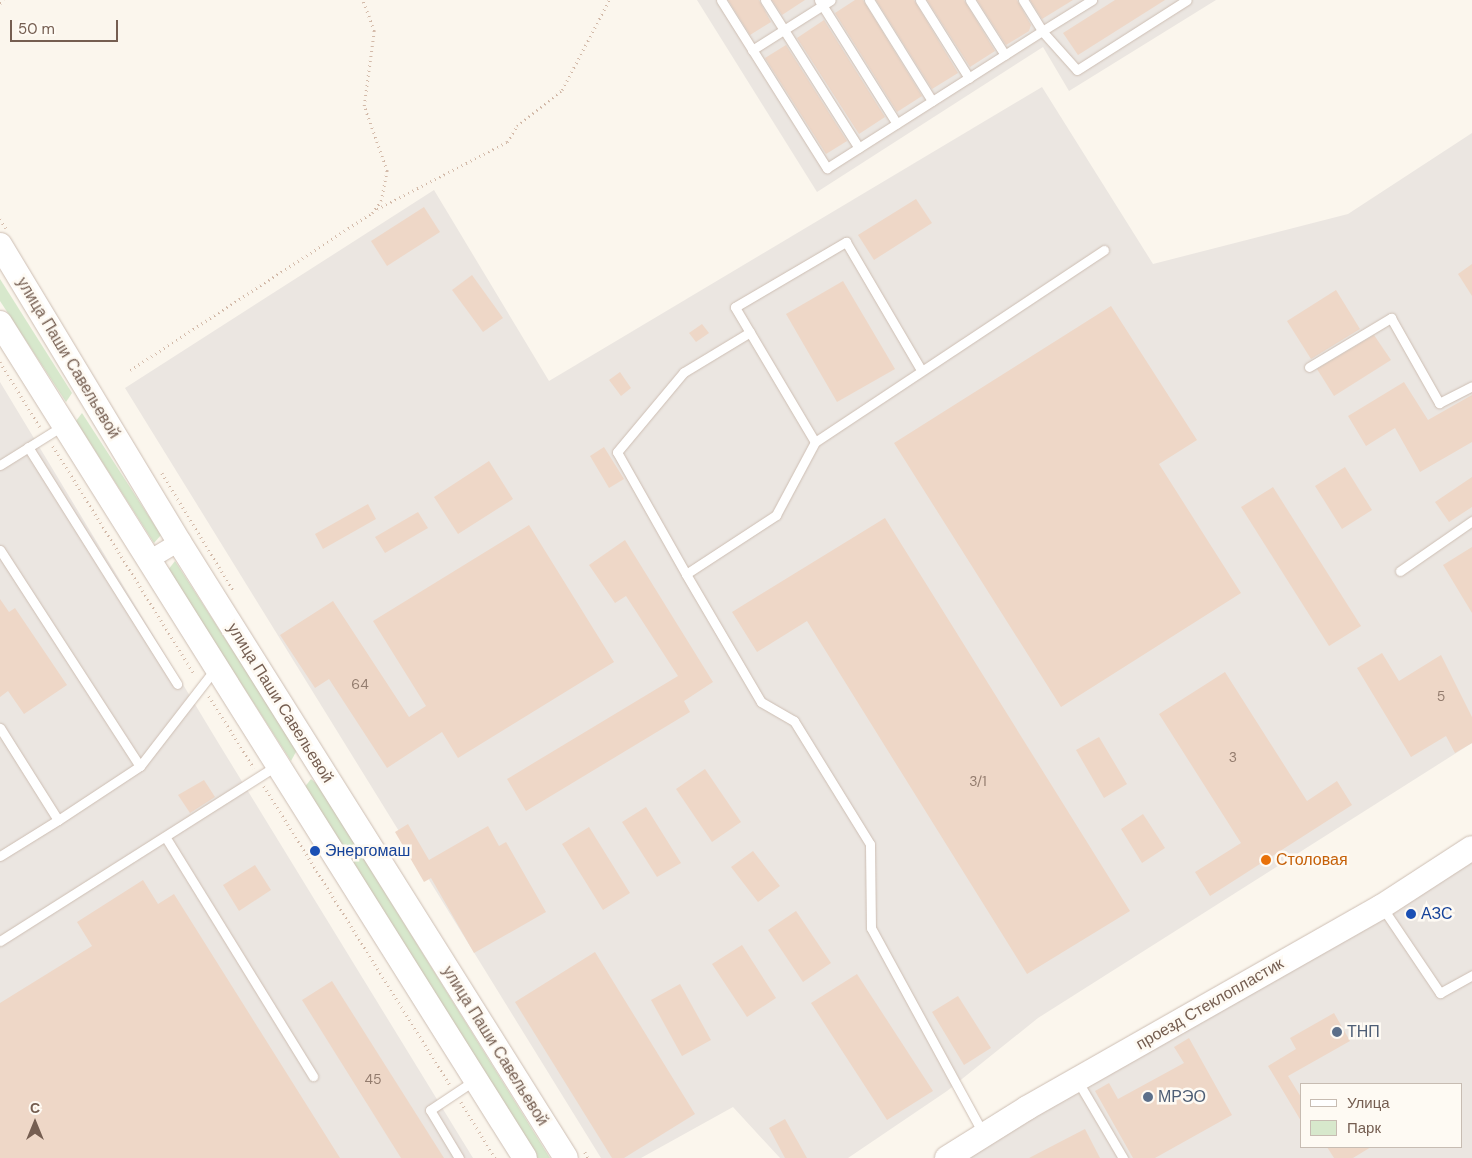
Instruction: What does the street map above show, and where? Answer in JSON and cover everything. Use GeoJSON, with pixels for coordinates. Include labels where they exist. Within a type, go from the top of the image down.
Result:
{"type":"FeatureCollection","features":[{"type":"Feature","properties":{"kind":"street","name":"улица Паши Савельевой"},"geometry":{"type":"LineString","coordinates":[[1,249],[179,542],[566,1158]]}},
{"type":"Feature","properties":{"kind":"street"},"geometry":{"type":"LineString","coordinates":[[0,323],[55,430],[149,560],[216,667],[268,771],[476,1080],[525,1158]]}},
{"type":"Feature","properties":{"kind":"street"},"geometry":{"type":"LineString","coordinates":[[149,560],[179,542]]}},
{"type":"Feature","properties":{"kind":"street","name":"проезд Стеклопластик"},"geometry":{"type":"LineString","coordinates":[[947,1158],[1076,1080],[1381,907],[1472,848]]}},
{"type":"Feature","properties":{"kind":"lane"},"geometry":{"type":"LineString","coordinates":[[721,0],[827,168],[1092,0]]}},
{"type":"Feature","properties":{"kind":"lane"},"geometry":{"type":"LineString","coordinates":[[765,0],[859,148]]}},
{"type":"Feature","properties":{"kind":"lane"},"geometry":{"type":"LineString","coordinates":[[752,50],[784,30],[820,3],[831,0]]}},
{"type":"Feature","properties":{"kind":"lane"},"geometry":{"type":"LineString","coordinates":[[869,0],[932,101]]}},
{"type":"Feature","properties":{"kind":"lane"},"geometry":{"type":"LineString","coordinates":[[920,0],[969,78]]}},
{"type":"Feature","properties":{"kind":"lane"},"geometry":{"type":"LineString","coordinates":[[970,0],[1005,55]]}},
{"type":"Feature","properties":{"kind":"lane"},"geometry":{"type":"LineString","coordinates":[[1023,0],[1042,31],[1077,70],[1187,0]]}},
{"type":"Feature","properties":{"kind":"lane"},"geometry":{"type":"LineString","coordinates":[[1072,0],[1078,9]]}},
{"type":"Feature","properties":{"kind":"lane"},"geometry":{"type":"LineString","coordinates":[[820,3],[897,124]]}},
{"type":"Feature","properties":{"kind":"lane"},"geometry":{"type":"LineString","coordinates":[[815,442],[735,307],[846,242],[921,370]]}},
{"type":"Feature","properties":{"kind":"lane"},"geometry":{"type":"LineString","coordinates":[[686,574],[776,515],[815,442],[1104,250]]}},
{"type":"Feature","properties":{"kind":"lane"},"geometry":{"type":"LineString","coordinates":[[1309,367],[1391,318],[1439,404],[1472,386]]}},
{"type":"Feature","properties":{"kind":"lane"},"geometry":{"type":"LineString","coordinates":[[750,332],[684,372],[618,452],[686,574],[761,702],[794,721],[870,844],[872,928],[984,1135]]}},
{"type":"Feature","properties":{"kind":"lane"},"geometry":{"type":"LineString","coordinates":[[0,465],[55,430]]}},
{"type":"Feature","properties":{"kind":"lane"},"geometry":{"type":"LineString","coordinates":[[28,448],[177,684]]}},
{"type":"Feature","properties":{"kind":"lane"},"geometry":{"type":"LineString","coordinates":[[1400,571],[1472,521]]}},
{"type":"Feature","properties":{"kind":"lane"},"geometry":{"type":"LineString","coordinates":[[0,550],[140,766]]}},
{"type":"Feature","properties":{"kind":"lane"},"geometry":{"type":"LineString","coordinates":[[0,856],[140,766],[216,667]]}},
{"type":"Feature","properties":{"kind":"lane"},"geometry":{"type":"LineString","coordinates":[[0,728],[58,820]]}},
{"type":"Feature","properties":{"kind":"lane"},"geometry":{"type":"LineString","coordinates":[[0,941],[166,838],[268,771]]}},
{"type":"Feature","properties":{"kind":"lane"},"geometry":{"type":"LineString","coordinates":[[166,838],[313,1076]]}},
{"type":"Feature","properties":{"kind":"lane"},"geometry":{"type":"LineString","coordinates":[[1381,907],[1440,993],[1472,975]]}},
{"type":"Feature","properties":{"kind":"lane"},"geometry":{"type":"LineString","coordinates":[[459,1158],[430,1110],[476,1080]]}},
{"type":"Feature","properties":{"kind":"lane"},"geometry":{"type":"LineString","coordinates":[[1076,1080],[1123,1158]]}},
{"type":"Feature","properties":{"kind":"path"},"geometry":{"type":"LineString","coordinates":[[0,3],[4,0]]}},
{"type":"Feature","properties":{"kind":"path"},"geometry":{"type":"LineString","coordinates":[[363,0],[374,31],[364,106],[387,171],[388,184],[375,209]]}},
{"type":"Feature","properties":{"kind":"path"},"geometry":{"type":"LineString","coordinates":[[130,370],[375,209],[507,142],[516,126],[562,90],[609,0]]}},
{"type":"Feature","properties":{"kind":"path"},"geometry":{"type":"LineString","coordinates":[[0,362],[55,430],[202,686],[268,771],[455,1093],[495,1158]]}},
{"type":"Feature","properties":{"kind":"shaded area"},"geometry":{"type":"Polygon","coordinates":[[[697,0],[1216,0],[1069,91],[1043,47],[817,192],[697,0]]]}},
{"type":"Feature","properties":{"kind":"shaded area"},"geometry":{"type":"Polygon","coordinates":[[[1042,87],[1153,264],[1348,214],[1472,133],[1472,743],[1038,1018],[947,1091],[848,1158],[780,1158],[733,1107],[641,1158],[601,1158],[125,388],[434,190],[549,381],[1042,87]]]}},
{"type":"Feature","properties":{"kind":"shaded area"},"geometry":{"type":"Polygon","coordinates":[[[0,382],[219,744],[473,1158],[0,1158],[0,382]]]}},
{"type":"Feature","properties":{"kind":"shaded area"},"geometry":{"type":"Polygon","coordinates":[[[1472,854],[1472,1158],[966,1158],[1472,854]]]}},
{"type":"Feature","properties":{"kind":"green space"},"geometry":{"type":"Polygon","coordinates":[[[0,279],[72,393],[66,402],[0,301],[0,279]]]}},
{"type":"Feature","properties":{"kind":"green space"},"geometry":{"type":"Polygon","coordinates":[[[82,413],[161,535],[154,543],[76,421],[82,413]]]}},
{"type":"Feature","properties":{"kind":"green space"},"geometry":{"type":"Polygon","coordinates":[[[175,561],[297,750],[291,761],[168,570],[175,561]]]}},
{"type":"Feature","properties":{"kind":"green space"},"geometry":{"type":"Polygon","coordinates":[[[311,779],[318,785],[550,1158],[532,1158],[304,788],[311,779]]]}},
{"type":"Feature","properties":{"kind":"building"},"geometry":{"type":"Polygon","coordinates":[[[728,0],[759,0],[771,22],[750,35],[728,0]]]}},
{"type":"Feature","properties":{"kind":"building"},"geometry":{"type":"Polygon","coordinates":[[[772,0],[805,0],[782,15],[772,0]]]}},
{"type":"Feature","properties":{"kind":"building"},"geometry":{"type":"Polygon","coordinates":[[[855,0],[863,0],[922,96],[897,112],[835,13],[855,0]]]}},
{"type":"Feature","properties":{"kind":"building"},"geometry":{"type":"Polygon","coordinates":[[[876,0],[914,0],[958,73],[932,89],[876,0]]]}},
{"type":"Feature","properties":{"kind":"building"},"geometry":{"type":"Polygon","coordinates":[[[927,0],[964,0],[995,51],[970,67],[927,0]]]}},
{"type":"Feature","properties":{"kind":"building"},"geometry":{"type":"Polygon","coordinates":[[[977,0],[1017,0],[1031,25],[1029,31],[1006,45],[977,0]]]}},
{"type":"Feature","properties":{"kind":"building"},"geometry":{"type":"Polygon","coordinates":[[[1030,0],[1073,0],[1042,19],[1030,0]]]}},
{"type":"Feature","properties":{"kind":"building"},"geometry":{"type":"Polygon","coordinates":[[[1115,0],[1165,0],[1078,55],[1063,33],[1115,0]]]}},
{"type":"Feature","properties":{"kind":"building"},"geometry":{"type":"Polygon","coordinates":[[[824,20],[885,117],[859,134],[797,38],[824,20]]]}},
{"type":"Feature","properties":{"kind":"building"},"geometry":{"type":"Polygon","coordinates":[[[786,45],[847,141],[826,154],[765,58],[786,45]]]}},
{"type":"Feature","properties":{"kind":"building"},"geometry":{"type":"Polygon","coordinates":[[[916,199],[932,223],[874,260],[858,235],[916,199]]]}},
{"type":"Feature","properties":{"kind":"building"},"geometry":{"type":"Polygon","coordinates":[[[424,207],[440,232],[387,266],[371,241],[424,207]]]}},
{"type":"Feature","properties":{"kind":"building"},"geometry":{"type":"Polygon","coordinates":[[[1472,264],[1472,296],[1458,274],[1472,264]]]}},
{"type":"Feature","properties":{"kind":"building"},"geometry":{"type":"Polygon","coordinates":[[[472,275],[503,318],[483,332],[452,290],[472,275]]]}},
{"type":"Feature","properties":{"kind":"building"},"geometry":{"type":"Polygon","coordinates":[[[843,281],[895,369],[837,402],[786,314],[843,281]]]}},
{"type":"Feature","properties":{"kind":"building"},"geometry":{"type":"Polygon","coordinates":[[[1336,290],[1360,329],[1311,359],[1287,321],[1336,290]]]}},
{"type":"Feature","properties":{"kind":"building"},"geometry":{"type":"Polygon","coordinates":[[[1111,306],[1197,440],[1159,464],[1241,593],[1061,707],[894,443],[1111,306]]]}},
{"type":"Feature","properties":{"kind":"building"},"geometry":{"type":"Polygon","coordinates":[[[702,324],[709,333],[696,342],[689,333],[702,324]]]}},
{"type":"Feature","properties":{"kind":"building"},"geometry":{"type":"Polygon","coordinates":[[[1374,335],[1391,360],[1334,396],[1317,369],[1374,335]]]}},
{"type":"Feature","properties":{"kind":"building"},"geometry":{"type":"Polygon","coordinates":[[[620,372],[631,388],[621,396],[609,380],[620,372]]]}},
{"type":"Feature","properties":{"kind":"building"},"geometry":{"type":"Polygon","coordinates":[[[1404,382],[1428,420],[1472,395],[1472,442],[1420,472],[1395,428],[1366,446],[1348,416],[1404,382]]]}},
{"type":"Feature","properties":{"kind":"building"},"geometry":{"type":"Polygon","coordinates":[[[604,447],[624,479],[609,488],[590,456],[604,447]]]}},
{"type":"Feature","properties":{"kind":"building"},"geometry":{"type":"Polygon","coordinates":[[[489,461],[513,499],[458,534],[434,497],[489,461]]]}},
{"type":"Feature","properties":{"kind":"building"},"geometry":{"type":"Polygon","coordinates":[[[1345,467],[1372,510],[1342,529],[1315,486],[1345,467]]]}},
{"type":"Feature","properties":{"kind":"building"},"geometry":{"type":"Polygon","coordinates":[[[1472,477],[1472,507],[1449,522],[1435,502],[1472,477]]]}},
{"type":"Feature","properties":{"kind":"building"},"geometry":{"type":"Polygon","coordinates":[[[1273,487],[1361,626],[1329,646],[1241,507],[1273,487]]]}},
{"type":"Feature","properties":{"kind":"building"},"geometry":{"type":"Polygon","coordinates":[[[368,504],[376,519],[323,549],[315,534],[368,504]]]}},
{"type":"Feature","properties":{"kind":"building"},"geometry":{"type":"Polygon","coordinates":[[[418,512],[428,528],[385,553],[375,537],[418,512]]]}},
{"type":"Feature","properties":{"kind":"building"},"geometry":{"type":"Polygon","coordinates":[[[885,518],[1130,911],[1027,974],[807,621],[757,652],[732,612],[885,518]]]}},
{"type":"Feature","properties":{"kind":"building"},"geometry":{"type":"Polygon","coordinates":[[[529,525],[614,662],[458,758],[442,732],[387,768],[329,679],[315,688],[280,635],[333,601],[409,717],[426,706],[373,621],[529,525]]]}},
{"type":"Feature","properties":{"kind":"building"},"geometry":{"type":"Polygon","coordinates":[[[625,540],[713,682],[684,701],[690,712],[526,811],[507,779],[678,676],[626,596],[615,603],[589,565],[625,540]]]}},
{"type":"Feature","properties":{"kind":"building"},"geometry":{"type":"Polygon","coordinates":[[[1472,547],[1472,613],[1443,565],[1472,547]]]}},
{"type":"Feature","properties":{"kind":"building"},"geometry":{"type":"Polygon","coordinates":[[[0,599],[9,612],[15,608],[67,685],[24,714],[8,691],[0,697],[0,599]]]}},
{"type":"Feature","properties":{"kind":"building"},"geometry":{"type":"Polygon","coordinates":[[[1382,653],[1399,681],[1441,655],[1472,717],[1472,743],[1455,753],[1446,736],[1411,757],[1357,668],[1382,653]]]}},
{"type":"Feature","properties":{"kind":"building"},"geometry":{"type":"Polygon","coordinates":[[[1225,672],[1307,801],[1337,781],[1352,805],[1210,896],[1195,872],[1241,843],[1159,714],[1225,672]]]}},
{"type":"Feature","properties":{"kind":"building"},"geometry":{"type":"Polygon","coordinates":[[[1099,737],[1127,784],[1104,798],[1076,750],[1099,737]]]}},
{"type":"Feature","properties":{"kind":"building"},"geometry":{"type":"Polygon","coordinates":[[[705,769],[741,822],[712,842],[676,789],[705,769]]]}},
{"type":"Feature","properties":{"kind":"building"},"geometry":{"type":"Polygon","coordinates":[[[204,780],[215,797],[190,813],[178,795],[204,780]]]}},
{"type":"Feature","properties":{"kind":"building"},"geometry":{"type":"Polygon","coordinates":[[[646,807],[681,863],[657,877],[622,822],[646,807]]]}},
{"type":"Feature","properties":{"kind":"building"},"geometry":{"type":"Polygon","coordinates":[[[1143,814],[1165,848],[1142,863],[1121,829],[1143,814]]]}},
{"type":"Feature","properties":{"kind":"building"},"geometry":{"type":"Polygon","coordinates":[[[408,824],[429,860],[488,826],[499,846],[506,842],[546,912],[474,953],[431,878],[424,882],[395,832],[408,824]]]}},
{"type":"Feature","properties":{"kind":"building"},"geometry":{"type":"Polygon","coordinates":[[[589,827],[630,893],[603,910],[562,844],[589,827]]]}},
{"type":"Feature","properties":{"kind":"building"},"geometry":{"type":"Polygon","coordinates":[[[753,851],[780,886],[758,902],[731,867],[753,851]]]}},
{"type":"Feature","properties":{"kind":"building"},"geometry":{"type":"Polygon","coordinates":[[[255,865],[271,890],[239,911],[223,885],[255,865]]]}},
{"type":"Feature","properties":{"kind":"building"},"geometry":{"type":"Polygon","coordinates":[[[143,880],[158,904],[174,894],[340,1158],[0,1158],[0,1003],[92,946],[77,922],[143,880]]]}},
{"type":"Feature","properties":{"kind":"building"},"geometry":{"type":"Polygon","coordinates":[[[796,911],[831,963],[803,982],[768,930],[796,911]]]}},
{"type":"Feature","properties":{"kind":"building"},"geometry":{"type":"Polygon","coordinates":[[[742,945],[776,998],[747,1017],[712,964],[742,945]]]}},
{"type":"Feature","properties":{"kind":"building"},"geometry":{"type":"Polygon","coordinates":[[[595,952],[695,1114],[624,1158],[612,1158],[515,1002],[595,952]]]}},
{"type":"Feature","properties":{"kind":"building"},"geometry":{"type":"Polygon","coordinates":[[[857,974],[933,1091],[887,1120],[811,1003],[857,974]]]}},
{"type":"Feature","properties":{"kind":"building"},"geometry":{"type":"Polygon","coordinates":[[[332,981],[444,1158],[401,1158],[302,1000],[332,981]]]}},
{"type":"Feature","properties":{"kind":"building"},"geometry":{"type":"Polygon","coordinates":[[[680,984],[711,1040],[682,1056],[651,1000],[680,984]]]}},
{"type":"Feature","properties":{"kind":"building"},"geometry":{"type":"Polygon","coordinates":[[[958,996],[991,1048],[964,1065],[932,1012],[958,996]]]}},
{"type":"Feature","properties":{"kind":"building"},"geometry":{"type":"Polygon","coordinates":[[[1334,1013],[1350,1041],[1288,1076],[1300,1095],[1300,1119],[1268,1066],[1296,1049],[1290,1038],[1334,1013]]]}},
{"type":"Feature","properties":{"kind":"building"},"geometry":{"type":"Polygon","coordinates":[[[1189,1038],[1232,1115],[1155,1158],[1133,1158],[1095,1091],[1109,1083],[1118,1099],[1184,1063],[1174,1047],[1189,1038]]]}},
{"type":"Feature","properties":{"kind":"building"},"geometry":{"type":"Polygon","coordinates":[[[785,1119],[807,1158],[785,1158],[769,1128],[785,1119]]]}},
{"type":"Feature","properties":{"kind":"building"},"geometry":{"type":"Polygon","coordinates":[[[1085,1129],[1100,1158],[1029,1158],[1085,1129]]]}},
{"type":"Feature","properties":{"kind":"building"},"geometry":{"type":"Polygon","coordinates":[[[1328,1148],[1369,1148],[1353,1158],[1334,1158],[1328,1148]]]}},
{"type":"Feature","properties":{"kind":"place","name":"Энергомаш"},"geometry":{"type":"Point","coordinates":[315,851]}},
{"type":"Feature","properties":{"kind":"place","name":"Столовая"},"geometry":{"type":"Point","coordinates":[1266,860]}},
{"type":"Feature","properties":{"kind":"place","name":"АЗС"},"geometry":{"type":"Point","coordinates":[1411,914]}},
{"type":"Feature","properties":{"kind":"place","name":"ТНП"},"geometry":{"type":"Point","coordinates":[1337,1032]}},
{"type":"Feature","properties":{"kind":"place","name":"МРЭО"},"geometry":{"type":"Point","coordinates":[1148,1097]}}]}
